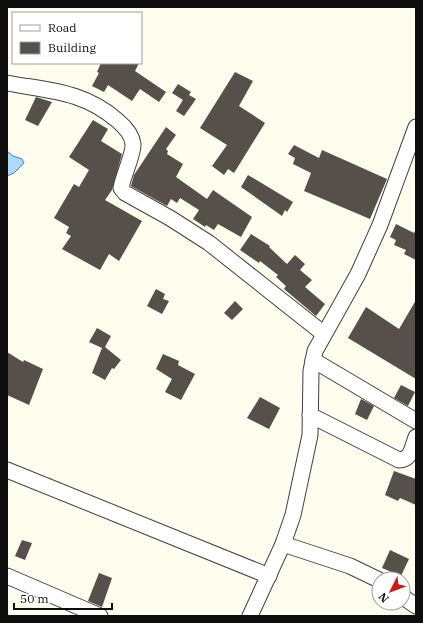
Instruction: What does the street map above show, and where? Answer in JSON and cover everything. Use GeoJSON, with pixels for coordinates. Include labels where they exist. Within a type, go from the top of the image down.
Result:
{"type":"FeatureCollection","features":[{"type":"Feature","properties":{"kind":"street"},"geometry":{"type":"LineString","coordinates":[[7,83],[76,96],[95,104],[112,115],[132,136],[133,146],[121,188],[125,193],[170,218],[209,244],[324,334]]}},
{"type":"Feature","properties":{"kind":"street"},"geometry":{"type":"LineString","coordinates":[[250,616],[283,544],[293,515],[310,435],[310,371],[315,351],[358,274],[380,224],[416,127]]}},
{"type":"Feature","properties":{"kind":"street"},"geometry":{"type":"LineString","coordinates":[[313,360],[416,421]]}},
{"type":"Feature","properties":{"kind":"street"},"geometry":{"type":"LineString","coordinates":[[310,415],[399,460],[404,460],[409,457],[416,438]]}},
{"type":"Feature","properties":{"kind":"street"},"geometry":{"type":"LineString","coordinates":[[7,470],[268,576]]}},
{"type":"Feature","properties":{"kind":"street"},"geometry":{"type":"LineString","coordinates":[[283,544],[350,566],[371,576]]}},
{"type":"Feature","properties":{"kind":"street"},"geometry":{"type":"LineString","coordinates":[[7,576],[100,616]]}},
{"type":"Feature","properties":{"kind":"water"},"geometry":{"type":"Polygon","coordinates":[[[7,151],[13,156],[22,159],[24,163],[14,173],[7,176],[7,151]]]}},
{"type":"Feature","properties":{"kind":"building"},"geometry":{"type":"Polygon","coordinates":[[[101,64],[138,64],[135,71],[166,92],[159,102],[140,89],[132,101],[108,85],[104,92],[92,86],[99,73],[97,72],[101,64]]]}},
{"type":"Feature","properties":{"kind":"building"},"geometry":{"type":"Polygon","coordinates":[[[235,72],[253,81],[239,106],[265,123],[234,173],[228,169],[224,175],[212,166],[227,145],[200,128],[235,72]]]}},
{"type":"Feature","properties":{"kind":"building"},"geometry":{"type":"Polygon","coordinates":[[[178,84],[191,92],[189,95],[196,99],[184,116],[176,111],[183,100],[172,93],[178,84]]]}},
{"type":"Feature","properties":{"kind":"building"},"geometry":{"type":"Polygon","coordinates":[[[36,97],[52,102],[38,126],[25,120],[36,97]]]}},
{"type":"Feature","properties":{"kind":"building"},"geometry":{"type":"Polygon","coordinates":[[[93,120],[108,129],[101,141],[122,154],[112,190],[105,200],[142,221],[119,261],[109,254],[100,270],[62,249],[71,236],[66,233],[69,227],[54,218],[74,184],[79,187],[89,170],[69,157],[93,120]]]}},
{"type":"Feature","properties":{"kind":"building"},"geometry":{"type":"Polygon","coordinates":[[[166,127],[176,135],[166,149],[168,151],[167,154],[183,164],[176,177],[207,199],[213,190],[252,217],[241,237],[218,224],[214,230],[206,225],[205,227],[193,219],[199,210],[180,198],[177,203],[171,199],[167,206],[131,186],[134,175],[166,127]]]}},
{"type":"Feature","properties":{"kind":"building"},"geometry":{"type":"Polygon","coordinates":[[[294,145],[319,158],[322,150],[387,179],[370,219],[304,191],[311,173],[293,164],[295,158],[288,154],[294,145]]]}},
{"type":"Feature","properties":{"kind":"building"},"geometry":{"type":"Polygon","coordinates":[[[248,175],[293,202],[287,212],[285,210],[282,216],[241,187],[248,175]]]}},
{"type":"Feature","properties":{"kind":"building"},"geometry":{"type":"Polygon","coordinates":[[[396,224],[414,233],[416,229],[416,260],[404,254],[406,250],[394,245],[396,240],[390,237],[396,224]]]}},
{"type":"Feature","properties":{"kind":"building"},"geometry":{"type":"Polygon","coordinates":[[[251,234],[270,246],[269,247],[287,264],[295,255],[305,264],[300,270],[312,280],[305,287],[325,304],[316,316],[284,289],[286,286],[276,277],[278,275],[260,261],[259,263],[240,250],[251,234]]]}},
{"type":"Feature","properties":{"kind":"building"},"geometry":{"type":"Polygon","coordinates":[[[156,289],[165,294],[163,299],[169,301],[162,314],[147,306],[156,289]]]}},
{"type":"Feature","properties":{"kind":"building"},"geometry":{"type":"Polygon","coordinates":[[[416,300],[416,379],[348,338],[366,307],[399,329],[416,300]]]}},
{"type":"Feature","properties":{"kind":"building"},"geometry":{"type":"Polygon","coordinates":[[[235,301],[243,309],[232,320],[224,313],[235,301]]]}},
{"type":"Feature","properties":{"kind":"building"},"geometry":{"type":"Polygon","coordinates":[[[97,328],[111,336],[105,347],[121,360],[114,369],[112,368],[105,380],[92,373],[102,348],[89,342],[97,328]]]}},
{"type":"Feature","properties":{"kind":"building"},"geometry":{"type":"Polygon","coordinates":[[[7,352],[23,362],[24,360],[43,369],[29,405],[7,395],[7,352]]]}},
{"type":"Feature","properties":{"kind":"building"},"geometry":{"type":"Polygon","coordinates":[[[163,354],[179,361],[178,365],[195,374],[181,400],[165,392],[172,379],[156,369],[163,354]]]}},
{"type":"Feature","properties":{"kind":"building"},"geometry":{"type":"Polygon","coordinates":[[[401,385],[415,392],[408,406],[394,398],[401,385]]]}},
{"type":"Feature","properties":{"kind":"building"},"geometry":{"type":"Polygon","coordinates":[[[260,397],[280,408],[269,429],[247,418],[260,397]]]}},
{"type":"Feature","properties":{"kind":"building"},"geometry":{"type":"Polygon","coordinates":[[[361,399],[374,406],[367,420],[355,414],[361,399]]]}},
{"type":"Feature","properties":{"kind":"building"},"geometry":{"type":"Polygon","coordinates":[[[394,471],[416,479],[416,505],[400,498],[398,501],[385,495],[394,471]]]}},
{"type":"Feature","properties":{"kind":"building"},"geometry":{"type":"Polygon","coordinates":[[[22,540],[32,543],[25,560],[15,556],[22,540]]]}},
{"type":"Feature","properties":{"kind":"building"},"geometry":{"type":"Polygon","coordinates":[[[390,550],[409,559],[403,571],[389,571],[382,568],[390,550]]]}},
{"type":"Feature","properties":{"kind":"building"},"geometry":{"type":"Polygon","coordinates":[[[99,573],[112,578],[102,607],[88,601],[99,573]]]}}]}
